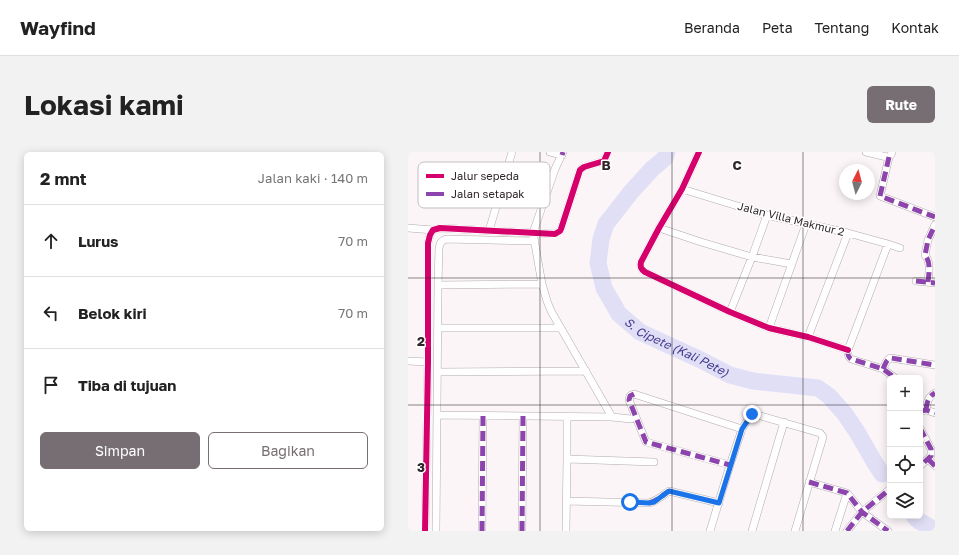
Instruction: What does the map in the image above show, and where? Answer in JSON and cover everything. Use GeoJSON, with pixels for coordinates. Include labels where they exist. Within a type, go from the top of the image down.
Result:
{"type":"FeatureCollection","features":[{"type":"Feature","properties":{"kind":"street"},"geometry":{"type":"LineString","coordinates":[[509,162],[512,152]]}},
{"type":"Feature","properties":{"kind":"street"},"geometry":{"type":"LineString","coordinates":[[550,152],[562,154],[550,184]]}},
{"type":"Feature","properties":{"kind":"street"},"geometry":{"type":"LineString","coordinates":[[408,228],[434,230],[440,228],[556,234],[560,231],[580,170],[584,167],[604,161],[608,152]]}},
{"type":"Feature","properties":{"kind":"street"},"geometry":{"type":"LineString","coordinates":[[699,152],[682,189],[641,262],[640,266],[642,270],[730,312],[769,328],[808,337],[848,350]]}},
{"type":"Feature","properties":{"kind":"street"},"geometry":{"type":"LineString","coordinates":[[866,152],[891,155],[880,196],[935,217]]}},
{"type":"Feature","properties":{"kind":"street","name":"Jalan Villa Makmur 2"},"geometry":{"type":"LineString","coordinates":[[682,189],[767,215],[848,233],[900,248]]}},
{"type":"Feature","properties":{"kind":"street"},"geometry":{"type":"LineString","coordinates":[[489,231],[496,208]]}},
{"type":"Feature","properties":{"kind":"street"},"geometry":{"type":"LineString","coordinates":[[542,208],[534,233],[542,284],[547,301],[560,328],[612,418]]}},
{"type":"Feature","properties":{"kind":"street"},"geometry":{"type":"LineString","coordinates":[[730,312],[767,215]]}},
{"type":"Feature","properties":{"kind":"street"},"geometry":{"type":"LineString","coordinates":[[769,328],[806,224]]}},
{"type":"Feature","properties":{"kind":"street"},"geometry":{"type":"LineString","coordinates":[[916,281],[932,282],[928,259],[925,255],[928,240],[935,225]]}},
{"type":"Feature","properties":{"kind":"street"},"geometry":{"type":"LineString","coordinates":[[659,228],[752,257],[792,264]]}},
{"type":"Feature","properties":{"kind":"street"},"geometry":{"type":"LineString","coordinates":[[425,531],[428,362],[428,243],[430,235],[434,230]]}},
{"type":"Feature","properties":{"kind":"street"},"geometry":{"type":"LineString","coordinates":[[808,337],[848,233]]}},
{"type":"Feature","properties":{"kind":"street"},"geometry":{"type":"LineString","coordinates":[[436,531],[438,284],[440,243],[446,239],[535,241]]}},
{"type":"Feature","properties":{"kind":"street"},"geometry":{"type":"LineString","coordinates":[[888,244],[848,350],[848,357],[883,369],[890,375]]}},
{"type":"Feature","properties":{"kind":"street"},"geometry":{"type":"LineString","coordinates":[[438,284],[542,284]]}},
{"type":"Feature","properties":{"kind":"street"},"geometry":{"type":"LineString","coordinates":[[438,328],[560,328]]}},
{"type":"Feature","properties":{"kind":"street"},"geometry":{"type":"LineString","coordinates":[[883,369],[889,358],[935,365]]}},
{"type":"Feature","properties":{"kind":"street"},"geometry":{"type":"LineString","coordinates":[[408,361],[428,362]]}},
{"type":"Feature","properties":{"kind":"street"},"geometry":{"type":"LineString","coordinates":[[438,372],[586,371]]}},
{"type":"Feature","properties":{"kind":"street"},"geometry":{"type":"LineString","coordinates":[[935,392],[930,396],[923,411],[932,411],[935,413]]}},
{"type":"Feature","properties":{"kind":"street"},"geometry":{"type":"LineString","coordinates":[[730,466],[646,442],[629,398],[631,394],[634,394],[742,429]]}},
{"type":"Feature","properties":{"kind":"street"},"geometry":{"type":"LineString","coordinates":[[710,531],[742,429],[750,416],[754,414],[784,422],[823,436],[795,531]]}},
{"type":"Feature","properties":{"kind":"street"},"geometry":{"type":"LineString","coordinates":[[437,415],[631,419]]}},
{"type":"Feature","properties":{"kind":"street"},"geometry":{"type":"LineString","coordinates":[[482,531],[483,416]]}},
{"type":"Feature","properties":{"kind":"street"},"geometry":{"type":"LineString","coordinates":[[522,531],[523,416]]}},
{"type":"Feature","properties":{"kind":"street"},"geometry":{"type":"LineString","coordinates":[[566,531],[567,417]]}},
{"type":"Feature","properties":{"kind":"street"},"geometry":{"type":"LineString","coordinates":[[752,531],[784,422]]}},
{"type":"Feature","properties":{"kind":"street"},"geometry":{"type":"LineString","coordinates":[[923,434],[931,449],[931,456],[923,463]]}},
{"type":"Feature","properties":{"kind":"street"},"geometry":{"type":"LineString","coordinates":[[567,459],[654,462]]}},
{"type":"Feature","properties":{"kind":"street"},"geometry":{"type":"LineString","coordinates":[[928,459],[935,466]]}},
{"type":"Feature","properties":{"kind":"street"},"geometry":{"type":"LineString","coordinates":[[809,482],[847,493],[862,512],[888,531]]}},
{"type":"Feature","properties":{"kind":"street"},"geometry":{"type":"LineString","coordinates":[[566,501],[649,503],[657,500],[669,491],[719,503]]}},
{"type":"Feature","properties":{"kind":"street"},"geometry":{"type":"LineString","coordinates":[[847,531],[862,512],[887,491]]}},
{"type":"Feature","properties":{"kind":"street"},"geometry":{"type":"LineString","coordinates":[[835,531],[847,493]]}},
{"type":"Feature","properties":{"kind":"waterway","name":"S. Cipete (Kali Pete)"},"geometry":{"type":"LineString","coordinates":[[667,152],[665,158],[652,169],[631,192],[606,224],[601,239],[598,263],[604,288],[619,314],[640,332],[730,375],[753,381],[818,388],[829,396],[845,414],[882,474]]}},
{"type":"Feature","properties":{"kind":"waterway","name":"S. Cipete (Kali Pete)"},"geometry":{"type":"LineString","coordinates":[[917,519],[935,530]]}},
{"type":"Feature","properties":{"kind":"marked path"},"geometry":{"type":"LineString","coordinates":[[889,157],[880,196],[935,217]]}},
{"type":"Feature","properties":{"kind":"marked path"},"geometry":{"type":"LineString","coordinates":[[928,282],[929,264],[925,255],[928,240],[935,225]]}},
{"type":"Feature","properties":{"kind":"marked path"},"geometry":{"type":"LineString","coordinates":[[916,281],[935,283]]}},
{"type":"Feature","properties":{"kind":"marked path"},"geometry":{"type":"LineString","coordinates":[[848,350],[848,356],[851,359],[883,369],[891,375]]}},
{"type":"Feature","properties":{"kind":"marked path"},"geometry":{"type":"LineString","coordinates":[[883,369],[887,361],[891,358],[935,365]]}},
{"type":"Feature","properties":{"kind":"marked path"},"geometry":{"type":"LineString","coordinates":[[926,410],[928,400],[935,393]]}},
{"type":"Feature","properties":{"kind":"marked path"},"geometry":{"type":"LineString","coordinates":[[634,394],[630,396],[629,400],[646,442],[730,465]]}},
{"type":"Feature","properties":{"kind":"marked path"},"geometry":{"type":"LineString","coordinates":[[923,410],[935,413]]}},
{"type":"Feature","properties":{"kind":"marked path"},"geometry":{"type":"LineString","coordinates":[[482,531],[483,416]]}},
{"type":"Feature","properties":{"kind":"marked path"},"geometry":{"type":"LineString","coordinates":[[522,531],[523,416]]}},
{"type":"Feature","properties":{"kind":"marked path"},"geometry":{"type":"LineString","coordinates":[[923,434],[931,449],[931,456],[923,463]]}},
{"type":"Feature","properties":{"kind":"marked path"},"geometry":{"type":"LineString","coordinates":[[928,459],[935,466]]}},
{"type":"Feature","properties":{"kind":"marked path"},"geometry":{"type":"LineString","coordinates":[[809,482],[847,493],[862,512],[888,531]]}},
{"type":"Feature","properties":{"kind":"marked path"},"geometry":{"type":"LineString","coordinates":[[649,503],[669,491]]}},
{"type":"Feature","properties":{"kind":"marked path"},"geometry":{"type":"LineString","coordinates":[[847,531],[862,512],[887,491]]}},
{"type":"Feature","properties":{"kind":"cycle path"},"geometry":{"type":"LineString","coordinates":[[425,531],[428,362],[428,243],[430,235],[433,230],[440,228],[555,234],[561,229],[580,170],[584,167],[604,161],[608,152]]}},
{"type":"Feature","properties":{"kind":"cycle path"},"geometry":{"type":"LineString","coordinates":[[699,152],[682,189],[641,262],[642,269],[645,272],[730,312],[769,328],[808,337],[848,350]]}},
{"type":"Feature","properties":{"kind":"route"},"geometry":{"type":"LineString","coordinates":[[630,502],[654,502],[669,491],[719,503],[742,429],[752,414]]}}]}
